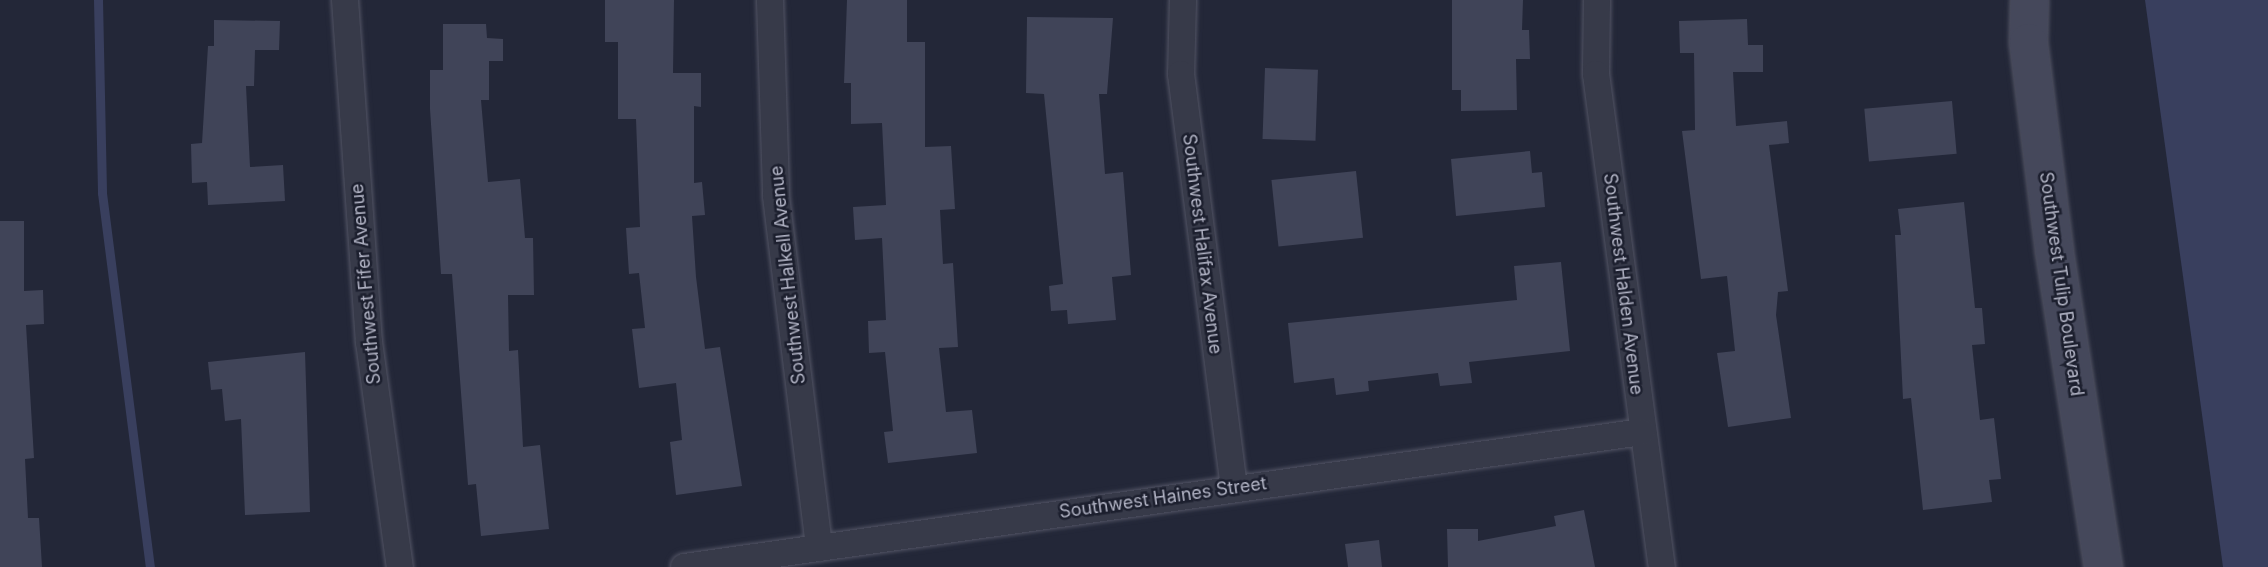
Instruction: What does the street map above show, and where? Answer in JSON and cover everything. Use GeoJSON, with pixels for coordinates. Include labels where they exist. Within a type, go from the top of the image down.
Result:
{"type":"FeatureCollection","features":[{"type":"Feature","properties":{"kind":"street","name":"Southwest Fifer Avenue"},"geometry":{"type":"LineString","coordinates":[[345,0],[369,342],[400,567]]}},
{"type":"Feature","properties":{"kind":"street","name":"Southwest Halkell Avenue"},"geometry":{"type":"LineString","coordinates":[[770,0],[776,195],[819,548]]}},
{"type":"Feature","properties":{"kind":"street","name":"Southwest Halifax Avenue"},"geometry":{"type":"LineString","coordinates":[[1183,0],[1181,74],[1234,487]]}},
{"type":"Feature","properties":{"kind":"street","name":"Southwest Halden Avenue"},"geometry":{"type":"LineString","coordinates":[[1597,0],[1596,74],[1662,567]]}},
{"type":"Feature","properties":{"kind":"street","name":"Southwest Tulip Boulevard"},"geometry":{"type":"LineString","coordinates":[[2028,0],[2028,42],[2054,251],[2103,567]]}},
{"type":"Feature","properties":{"kind":"street","name":"Southwest Haines Street"},"geometry":{"type":"LineString","coordinates":[[684,567],[1234,487],[1642,432]]}},
{"type":"Feature","properties":{"kind":"water"},"geometry":{"type":"Polygon","coordinates":[[[2145,0],[2268,0],[2268,567],[2223,567],[2145,0]]]}},
{"type":"Feature","properties":{"kind":"building"},"geometry":{"type":"Polygon","coordinates":[[[605,0],[674,0],[673,73],[701,73],[701,107],[694,106],[694,183],[702,182],[705,215],[692,216],[696,277],[705,349],[720,347],[742,486],[676,495],[670,442],[682,440],[676,383],[639,388],[632,329],[645,328],[639,273],[629,274],[626,228],[640,227],[636,119],[618,119],[618,42],[605,42],[605,0]]]}},
{"type":"Feature","properties":{"kind":"building"},"geometry":{"type":"Polygon","coordinates":[[[847,0],[907,0],[907,42],[925,42],[925,147],[951,146],[955,209],[940,210],[943,264],[953,263],[958,347],[939,348],[946,412],[972,410],[977,453],[888,463],[884,432],[893,431],[885,352],[869,353],[868,321],[886,320],[882,238],[855,240],[853,207],[886,205],[882,123],[851,124],[851,83],[844,83],[847,0]]]}},
{"type":"Feature","properties":{"kind":"building"},"geometry":{"type":"Polygon","coordinates":[[[1452,0],[1523,0],[1522,30],[1529,30],[1530,59],[1516,59],[1517,110],[1461,111],[1461,90],[1452,90],[1452,0]]]}},
{"type":"Feature","properties":{"kind":"building"},"geometry":{"type":"Polygon","coordinates":[[[1027,17],[1113,18],[1107,94],[1099,94],[1105,174],[1123,172],[1131,275],[1112,277],[1116,320],[1068,324],[1067,310],[1051,311],[1049,286],[1063,284],[1044,94],[1026,93],[1027,17]]]}},
{"type":"Feature","properties":{"kind":"building"},"geometry":{"type":"Polygon","coordinates":[[[1747,19],[1748,45],[1763,45],[1763,72],[1733,72],[1736,126],[1787,121],[1789,143],[1769,145],[1788,291],[1778,292],[1776,315],[1791,418],[1728,427],[1717,353],[1735,351],[1727,276],[1701,279],[1682,131],[1695,130],[1694,53],[1680,53],[1679,21],[1747,19]]]}},
{"type":"Feature","properties":{"kind":"building"},"geometry":{"type":"Polygon","coordinates":[[[214,20],[280,21],[279,50],[255,50],[254,86],[246,86],[250,167],[283,165],[285,201],[208,205],[207,182],[192,183],[191,144],[202,143],[208,46],[214,46],[214,20]]]}},
{"type":"Feature","properties":{"kind":"building"},"geometry":{"type":"Polygon","coordinates":[[[443,24],[486,24],[487,38],[503,39],[503,61],[489,61],[489,100],[481,100],[488,182],[520,179],[525,238],[533,238],[534,295],[508,295],[509,351],[518,350],[523,447],[540,445],[549,529],[481,536],[476,484],[468,485],[452,274],[441,274],[430,109],[430,70],[443,70],[443,24]]]}},
{"type":"Feature","properties":{"kind":"building"},"geometry":{"type":"Polygon","coordinates":[[[1265,68],[1318,70],[1315,141],[1263,139],[1265,68]]]}},
{"type":"Feature","properties":{"kind":"building"},"geometry":{"type":"Polygon","coordinates":[[[1952,101],[1957,154],[1869,161],[1864,109],[1952,101]]]}},
{"type":"Feature","properties":{"kind":"building"},"geometry":{"type":"Polygon","coordinates":[[[1530,151],[1532,173],[1542,172],[1545,207],[1456,216],[1451,159],[1530,151]]]}},
{"type":"Feature","properties":{"kind":"building"},"geometry":{"type":"Polygon","coordinates":[[[1356,171],[1363,238],[1278,247],[1271,180],[1356,171]]]}},
{"type":"Feature","properties":{"kind":"building"},"geometry":{"type":"Polygon","coordinates":[[[1964,202],[1975,308],[1982,308],[1985,344],[1972,345],[1980,420],[1994,418],[2001,479],[1989,480],[1992,502],[1923,510],[1911,398],[1903,399],[1895,235],[1901,235],[1898,209],[1964,202]]]}},
{"type":"Feature","properties":{"kind":"building"},"geometry":{"type":"Polygon","coordinates":[[[0,221],[24,221],[24,291],[43,290],[44,324],[26,325],[34,458],[25,459],[28,518],[39,518],[42,567],[0,567],[0,221]]]}},
{"type":"Feature","properties":{"kind":"building"},"geometry":{"type":"Polygon","coordinates":[[[1561,262],[1570,351],[1469,362],[1472,383],[1440,386],[1438,373],[1368,381],[1369,391],[1336,395],[1334,378],[1294,383],[1288,323],[1517,300],[1514,266],[1561,262]]]}},
{"type":"Feature","properties":{"kind":"building"},"geometry":{"type":"Polygon","coordinates":[[[305,352],[310,512],[245,515],[241,419],[225,421],[222,389],[211,390],[208,362],[305,352]]]}},
{"type":"Feature","properties":{"kind":"building"},"geometry":{"type":"Polygon","coordinates":[[[1584,510],[1595,567],[1448,567],[1447,529],[1478,529],[1478,541],[1556,526],[1554,516],[1584,510]]]}},
{"type":"Feature","properties":{"kind":"building"},"geometry":{"type":"Polygon","coordinates":[[[1379,540],[1382,567],[1348,567],[1345,544],[1379,540]]]}},
{"type":"Feature","properties":{"kind":"waterway"},"geometry":{"type":"LineString","coordinates":[[98,0],[102,193],[150,567]]}}]}
